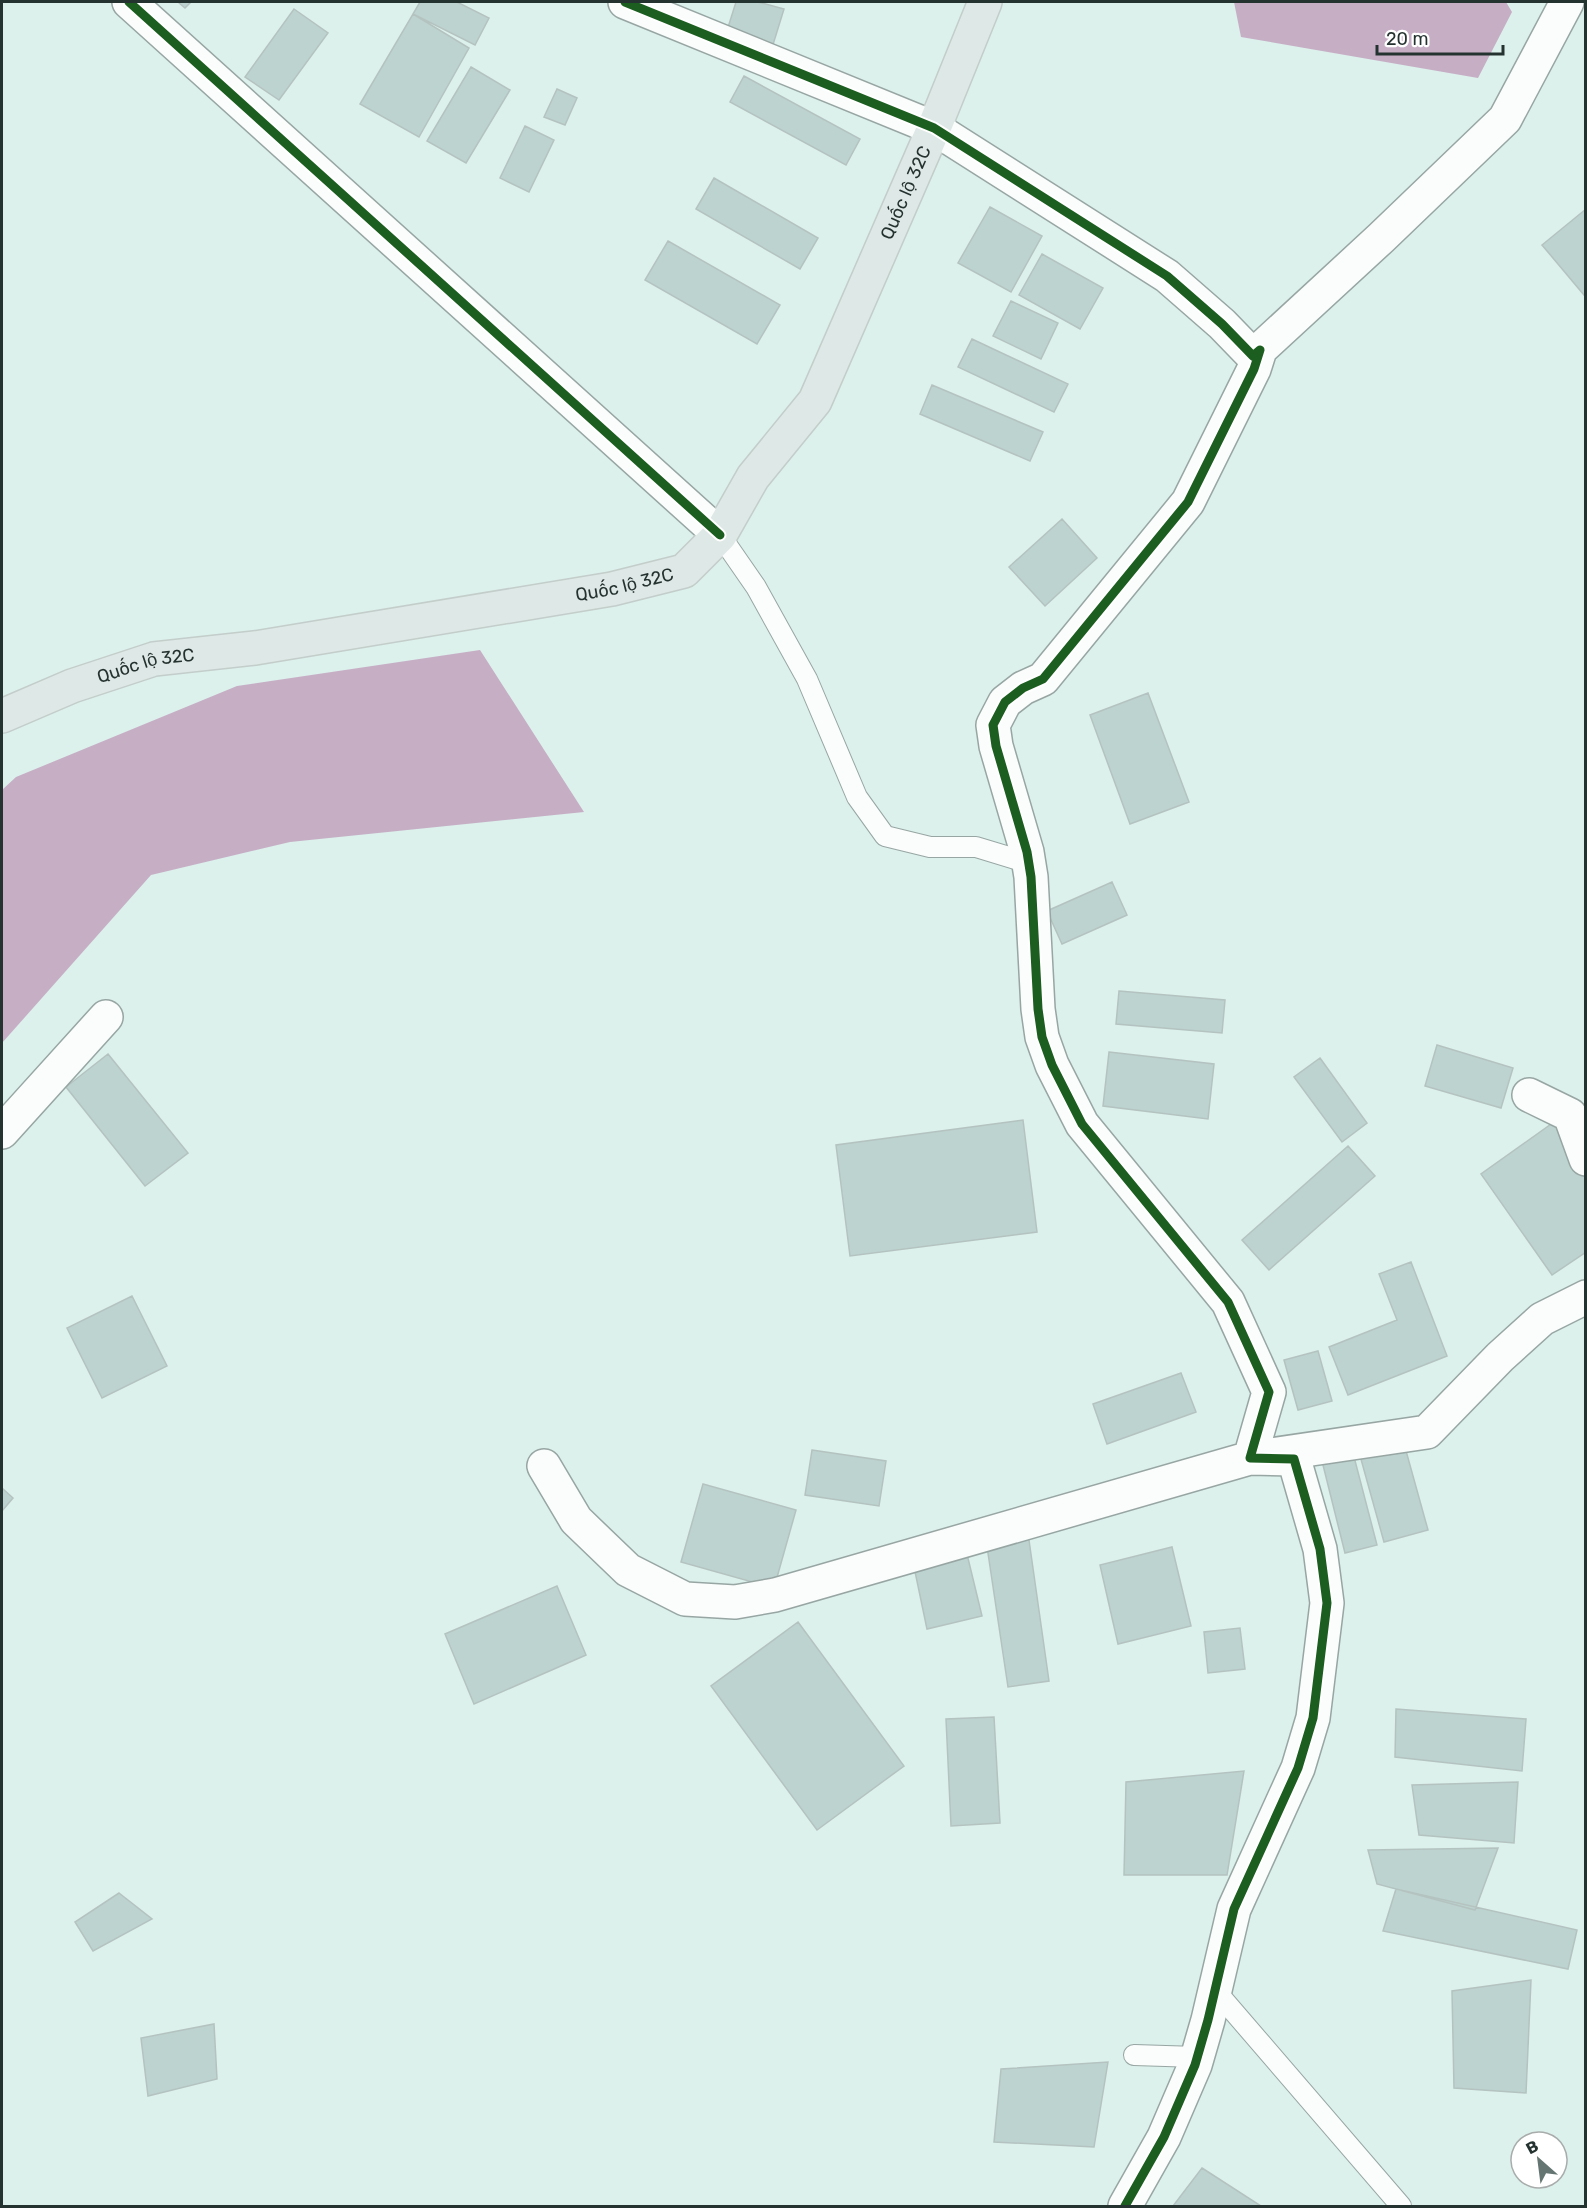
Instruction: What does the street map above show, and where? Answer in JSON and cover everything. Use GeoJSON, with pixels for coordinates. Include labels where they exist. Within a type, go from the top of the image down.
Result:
{"type":"FeatureCollection","features":[{"type":"Feature","properties":{"kind":"main road","name":"Quốc lộ 32C"},"geometry":{"type":"LineString","coordinates":[[2,717],[72,686],[154,659],[255,648],[589,592],[684,571],[720,535],[753,477],[815,401],[934,128],[985,2]]}},
{"type":"Feature","properties":{"kind":"street"},"geometry":{"type":"LineString","coordinates":[[129,2],[720,535]]}},
{"type":"Feature","properties":{"kind":"street"},"geometry":{"type":"LineString","coordinates":[[625,2],[934,128],[1167,276],[1222,324],[1253,356]]}},
{"type":"Feature","properties":{"kind":"street"},"geometry":{"type":"LineString","coordinates":[[1253,356],[1505,119],[1567,2]]}},
{"type":"Feature","properties":{"kind":"street"},"geometry":{"type":"LineString","coordinates":[[1250,1458],[1269,1392],[1228,1302],[1082,1124],[1052,1065],[1042,1037],[1038,1009],[1029,863],[996,746],[993,725],[1005,702],[1023,688],[1043,679],[1188,502],[1254,369],[1260,350],[1253,356]]}},
{"type":"Feature","properties":{"kind":"street"},"geometry":{"type":"LineString","coordinates":[[2,1132],[106,1017]]}},
{"type":"Feature","properties":{"kind":"street"},"geometry":{"type":"LineString","coordinates":[[1529,1095],[1570,1115],[1586,1159]]}},
{"type":"Feature","properties":{"kind":"street"},"geometry":{"type":"LineString","coordinates":[[544,1466],[576,1520],[628,1569],[685,1599],[735,1602],[776,1595],[1250,1458],[1427,1432],[1500,1357],[1542,1319],[1586,1297]]}},
{"type":"Feature","properties":{"kind":"street"},"geometry":{"type":"LineString","coordinates":[[1125,2206],[1164,2137],[1197,2057],[1234,1909],[1298,1768],[1313,1718],[1327,1603],[1320,1549],[1294,1459],[1250,1458]]}},
{"type":"Feature","properties":{"kind":"lane"},"geometry":{"type":"LineString","coordinates":[[720,535],[756,587],[807,679],[856,797],[885,836],[930,847],[976,847],[1029,863]]}},
{"type":"Feature","properties":{"kind":"lane"},"geometry":{"type":"LineString","coordinates":[[1215,1990],[1401,2206]]}},
{"type":"Feature","properties":{"kind":"lane"},"geometry":{"type":"LineString","coordinates":[[1134,2055],[1197,2057]]}},
{"type":"Feature","properties":{"kind":"shaded area"},"geometry":{"type":"Polygon","coordinates":[[[1234,2],[1506,2],[1512,12],[1478,78],[1241,37],[1234,2]]]}},
{"type":"Feature","properties":{"kind":"shaded area"},"geometry":{"type":"Polygon","coordinates":[[[480,650],[584,812],[290,842],[151,875],[2,1043],[2,790],[16,777],[237,686],[480,650]]]}},
{"type":"Feature","properties":{"kind":"building"},"geometry":{"type":"Polygon","coordinates":[[[178,2],[191,2],[185,8],[178,2]]]}},
{"type":"Feature","properties":{"kind":"building"},"geometry":{"type":"Polygon","coordinates":[[[420,2],[457,2],[489,18],[475,45],[413,14],[420,2]]]}},
{"type":"Feature","properties":{"kind":"building"},"geometry":{"type":"Polygon","coordinates":[[[736,2],[758,2],[784,9],[771,51],[725,37],[736,2]]]}},
{"type":"Feature","properties":{"kind":"building"},"geometry":{"type":"Polygon","coordinates":[[[294,9],[328,33],[279,100],[245,77],[294,9]]]}},
{"type":"Feature","properties":{"kind":"building"},"geometry":{"type":"Polygon","coordinates":[[[413,14],[469,48],[419,137],[360,104],[413,14]]]}},
{"type":"Feature","properties":{"kind":"building"},"geometry":{"type":"Polygon","coordinates":[[[471,67],[510,90],[466,163],[427,141],[471,67]]]}},
{"type":"Feature","properties":{"kind":"building"},"geometry":{"type":"Polygon","coordinates":[[[744,76],[860,139],[846,165],[730,102],[744,76]]]}},
{"type":"Feature","properties":{"kind":"building"},"geometry":{"type":"Polygon","coordinates":[[[557,89],[577,98],[565,125],[544,117],[557,89]]]}},
{"type":"Feature","properties":{"kind":"building"},"geometry":{"type":"Polygon","coordinates":[[[525,126],[554,140],[529,192],[500,178],[525,126]]]}},
{"type":"Feature","properties":{"kind":"building"},"geometry":{"type":"Polygon","coordinates":[[[714,178],[818,238],[800,269],[696,209],[714,178]]]}},
{"type":"Feature","properties":{"kind":"building"},"geometry":{"type":"Polygon","coordinates":[[[990,207],[1042,236],[1011,292],[958,263],[990,207]]]}},
{"type":"Feature","properties":{"kind":"building"},"geometry":{"type":"Polygon","coordinates":[[[1586,209],[1586,294],[1584,295],[1542,245],[1586,209]]]}},
{"type":"Feature","properties":{"kind":"building"},"geometry":{"type":"Polygon","coordinates":[[[668,241],[780,305],[757,344],[645,280],[668,241]]]}},
{"type":"Feature","properties":{"kind":"building"},"geometry":{"type":"Polygon","coordinates":[[[1042,254],[1103,288],[1080,329],[1019,295],[1042,254]]]}},
{"type":"Feature","properties":{"kind":"building"},"geometry":{"type":"Polygon","coordinates":[[[1011,301],[1058,323],[1041,359],[993,336],[1011,301]]]}},
{"type":"Feature","properties":{"kind":"building"},"geometry":{"type":"Polygon","coordinates":[[[972,339],[1068,384],[1054,412],[958,367],[972,339]]]}},
{"type":"Feature","properties":{"kind":"building"},"geometry":{"type":"Polygon","coordinates":[[[932,385],[1043,432],[1030,461],[920,414],[932,385]]]}},
{"type":"Feature","properties":{"kind":"building"},"geometry":{"type":"Polygon","coordinates":[[[1062,519],[1097,558],[1045,606],[1009,567],[1062,519]]]}},
{"type":"Feature","properties":{"kind":"building"},"geometry":{"type":"Polygon","coordinates":[[[1148,693],[1189,802],[1130,824],[1090,715],[1148,693]]]}},
{"type":"Feature","properties":{"kind":"building"},"geometry":{"type":"Polygon","coordinates":[[[1112,882],[1127,915],[1062,944],[1047,911],[1112,882]]]}},
{"type":"Feature","properties":{"kind":"building"},"geometry":{"type":"Polygon","coordinates":[[[1119,991],[1225,1000],[1222,1033],[1116,1024],[1119,991]]]}},
{"type":"Feature","properties":{"kind":"building"},"geometry":{"type":"Polygon","coordinates":[[[1437,1045],[1513,1068],[1501,1108],[1425,1086],[1437,1045]]]}},
{"type":"Feature","properties":{"kind":"building"},"geometry":{"type":"Polygon","coordinates":[[[1109,1052],[1214,1064],[1208,1119],[1103,1106],[1109,1052]]]}},
{"type":"Feature","properties":{"kind":"building"},"geometry":{"type":"Polygon","coordinates":[[[108,1054],[188,1153],[145,1186],[66,1087],[108,1054]]]}},
{"type":"Feature","properties":{"kind":"building"},"geometry":{"type":"Polygon","coordinates":[[[1320,1058],[1367,1123],[1342,1142],[1294,1077],[1320,1058]]]}},
{"type":"Feature","properties":{"kind":"building"},"geometry":{"type":"Polygon","coordinates":[[[1023,1120],[1037,1232],[850,1256],[836,1145],[1023,1120]]]}},
{"type":"Feature","properties":{"kind":"building"},"geometry":{"type":"Polygon","coordinates":[[[1554,1122],[1586,1167],[1586,1252],[1552,1275],[1481,1174],[1554,1122]]]}},
{"type":"Feature","properties":{"kind":"building"},"geometry":{"type":"Polygon","coordinates":[[[1348,1146],[1375,1176],[1269,1270],[1242,1240],[1348,1146]]]}},
{"type":"Feature","properties":{"kind":"building"},"geometry":{"type":"Polygon","coordinates":[[[1411,1262],[1447,1356],[1348,1395],[1329,1347],[1397,1320],[1379,1274],[1411,1262]]]}},
{"type":"Feature","properties":{"kind":"building"},"geometry":{"type":"Polygon","coordinates":[[[132,1296],[167,1366],[102,1398],[67,1328],[132,1296]]]}},
{"type":"Feature","properties":{"kind":"building"},"geometry":{"type":"Polygon","coordinates":[[[1318,1351],[1332,1401],[1298,1410],[1284,1360],[1318,1351]]]}},
{"type":"Feature","properties":{"kind":"building"},"geometry":{"type":"Polygon","coordinates":[[[1181,1373],[1196,1412],[1107,1444],[1093,1404],[1181,1373]]]}},
{"type":"Feature","properties":{"kind":"building"},"geometry":{"type":"Polygon","coordinates":[[[1403,1440],[1428,1530],[1384,1542],[1359,1452],[1403,1440]]]}},
{"type":"Feature","properties":{"kind":"building"},"geometry":{"type":"Polygon","coordinates":[[[812,1450],[886,1461],[879,1506],[805,1495],[812,1450]]]}},
{"type":"Feature","properties":{"kind":"building"},"geometry":{"type":"Polygon","coordinates":[[[1353,1453],[1377,1545],[1345,1553],[1322,1461],[1353,1453]]]}},
{"type":"Feature","properties":{"kind":"building"},"geometry":{"type":"Polygon","coordinates":[[[703,1484],[796,1510],[774,1588],[681,1562],[703,1484]]]}},
{"type":"Feature","properties":{"kind":"building"},"geometry":{"type":"Polygon","coordinates":[[[2,1488],[13,1498],[2,1511],[2,1488]]]}},
{"type":"Feature","properties":{"kind":"building"},"geometry":{"type":"Polygon","coordinates":[[[1027,1526],[1049,1681],[1008,1687],[985,1533],[1027,1526]]]}},
{"type":"Feature","properties":{"kind":"building"},"geometry":{"type":"Polygon","coordinates":[[[1172,1547],[1191,1626],[1118,1644],[1100,1565],[1172,1547]]]}},
{"type":"Feature","properties":{"kind":"building"},"geometry":{"type":"Polygon","coordinates":[[[966,1550],[982,1616],[927,1629],[913,1562],[966,1550]]]}},
{"type":"Feature","properties":{"kind":"building"},"geometry":{"type":"Polygon","coordinates":[[[557,1586],[586,1655],[474,1704],[445,1634],[557,1586]]]}},
{"type":"Feature","properties":{"kind":"building"},"geometry":{"type":"Polygon","coordinates":[[[798,1622],[904,1766],[817,1830],[711,1686],[798,1622]]]}},
{"type":"Feature","properties":{"kind":"building"},"geometry":{"type":"Polygon","coordinates":[[[1240,1628],[1245,1669],[1208,1673],[1204,1632],[1240,1628]]]}},
{"type":"Feature","properties":{"kind":"building"},"geometry":{"type":"Polygon","coordinates":[[[1396,1709],[1526,1719],[1522,1771],[1395,1757],[1396,1709]]]}},
{"type":"Feature","properties":{"kind":"building"},"geometry":{"type":"Polygon","coordinates":[[[994,1717],[1000,1823],[951,1826],[946,1719],[994,1717]]]}},
{"type":"Feature","properties":{"kind":"building"},"geometry":{"type":"Polygon","coordinates":[[[1244,1771],[1227,1875],[1124,1875],[1126,1782],[1244,1771]]]}},
{"type":"Feature","properties":{"kind":"building"},"geometry":{"type":"Polygon","coordinates":[[[1518,1782],[1514,1843],[1419,1835],[1412,1785],[1518,1782]]]}},
{"type":"Feature","properties":{"kind":"building"},"geometry":{"type":"Polygon","coordinates":[[[1498,1848],[1475,1910],[1377,1884],[1368,1850],[1498,1848]]]}},
{"type":"Feature","properties":{"kind":"building"},"geometry":{"type":"Polygon","coordinates":[[[1396,1889],[1577,1930],[1568,1969],[1383,1931],[1396,1889]]]}},
{"type":"Feature","properties":{"kind":"building"},"geometry":{"type":"Polygon","coordinates":[[[119,1893],[152,1919],[93,1951],[75,1922],[119,1893]]]}},
{"type":"Feature","properties":{"kind":"building"},"geometry":{"type":"Polygon","coordinates":[[[1531,1980],[1526,2093],[1454,2088],[1452,1991],[1531,1980]]]}},
{"type":"Feature","properties":{"kind":"building"},"geometry":{"type":"Polygon","coordinates":[[[214,2024],[217,2079],[148,2096],[141,2038],[214,2024]]]}},
{"type":"Feature","properties":{"kind":"building"},"geometry":{"type":"Polygon","coordinates":[[[1108,2062],[1094,2147],[994,2142],[1001,2069],[1108,2062]]]}},
{"type":"Feature","properties":{"kind":"building"},"geometry":{"type":"Polygon","coordinates":[[[1202,2168],[1261,2206],[1173,2206],[1202,2168]]]}},
{"type":"Feature","properties":{"kind":"cycle path"},"geometry":{"type":"LineString","coordinates":[[129,2],[720,535]]}},
{"type":"Feature","properties":{"kind":"cycle path"},"geometry":{"type":"LineString","coordinates":[[625,2],[934,128],[1167,276],[1222,324],[1253,356],[1260,350],[1254,369],[1188,502],[1043,679],[1023,688],[1005,702],[993,725],[996,746],[1027,852],[1031,877],[1038,1009],[1042,1037],[1052,1065],[1082,1124],[1228,1302],[1269,1392],[1250,1458],[1294,1459],[1320,1549],[1327,1603],[1313,1718],[1298,1768],[1234,1909],[1195,2065],[1164,2137],[1125,2206]]}}]}
